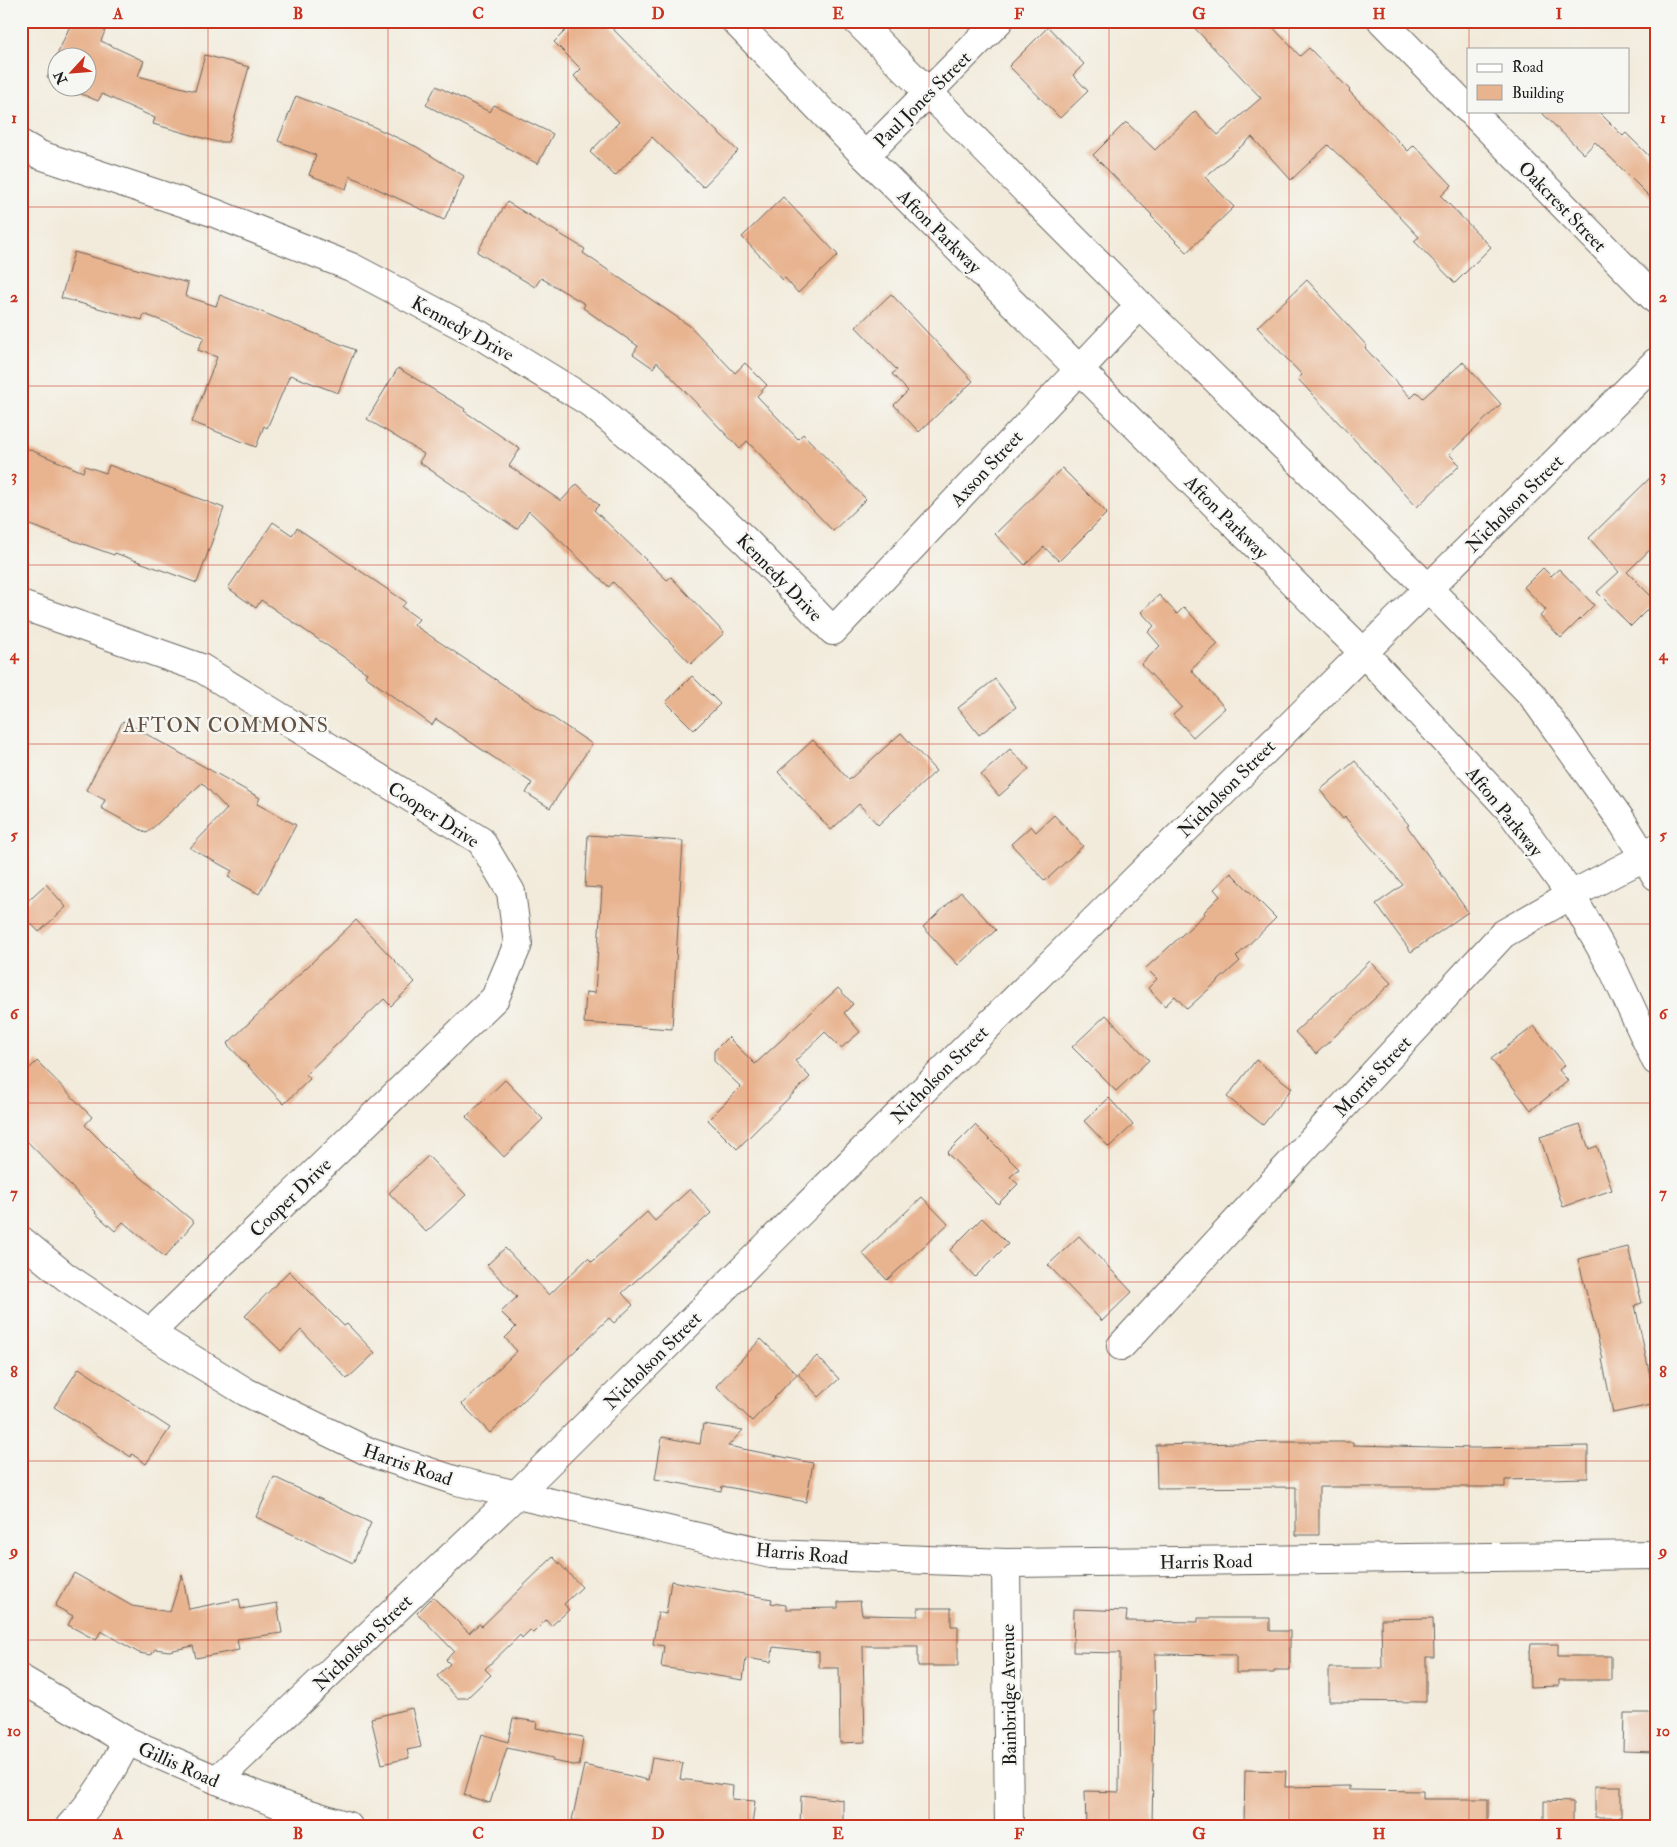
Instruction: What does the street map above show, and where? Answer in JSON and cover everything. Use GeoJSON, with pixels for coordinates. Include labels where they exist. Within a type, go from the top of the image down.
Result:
{"type":"FeatureCollection","features":[{"type":"Feature","properties":{"kind":"street","name":"Afton Parkway"},"geometry":{"type":"LineString","coordinates":[[735,21],[865,156],[1363,652],[1509,809],[1570,895],[1613,969],[1656,1061]]}},
{"type":"Feature","properties":{"kind":"street"},"geometry":{"type":"LineString","coordinates":[[857,21],[1140,305],[1428,588],[1532,695],[1621,820],[1652,860]]}},
{"type":"Feature","properties":{"kind":"street","name":"Paul Jones Street"},"geometry":{"type":"LineString","coordinates":[[865,156],[999,21]]}},
{"type":"Feature","properties":{"kind":"street","name":"Oakcrest Street"},"geometry":{"type":"LineString","coordinates":[[1382,21],[1467,108]]}},
{"type":"Feature","properties":{"kind":"street","name":"Oakcrest Street"},"geometry":{"type":"LineString","coordinates":[[1471,112],[1656,300]]}},
{"type":"Feature","properties":{"kind":"street","name":"Kennedy Drive"},"geometry":{"type":"LineString","coordinates":[[21,144],[40,155],[212,212],[351,267],[480,335],[589,402],[672,471],[747,542],[833,631]]}},
{"type":"Feature","properties":{"kind":"street","name":"Axson Street"},"geometry":{"type":"LineString","coordinates":[[833,631],[1140,305]]}},
{"type":"Feature","properties":{"kind":"street","name":"Nicholson Street"},"geometry":{"type":"LineString","coordinates":[[217,1780],[516,1495],[1656,362]]}},
{"type":"Feature","properties":{"kind":"street","name":"Cooper Drive"},"geometry":{"type":"LineString","coordinates":[[21,605],[201,668],[481,841],[512,892],[518,944],[495,998],[150,1333]]}},
{"type":"Feature","properties":{"kind":"street","name":"Morris Street"},"geometry":{"type":"LineString","coordinates":[[1121,1346],[1503,934],[1570,895],[1652,860]]}},
{"type":"Feature","properties":{"kind":"street","name":"Harris Road"},"geometry":{"type":"LineString","coordinates":[[21,1240],[66,1277],[150,1333],[246,1392],[369,1452],[457,1481],[771,1554],[1006,1564],[1656,1555]]}},
{"type":"Feature","properties":{"kind":"street","name":"Bainbridge Avenue"},"geometry":{"type":"LineString","coordinates":[[1006,1564],[1009,1826]]}},
{"type":"Feature","properties":{"kind":"street","name":"Gillis Road"},"geometry":{"type":"LineString","coordinates":[[21,1679],[127,1741],[217,1780],[279,1815],[348,1826]]}},
{"type":"Feature","properties":{"kind":"street"},"geometry":{"type":"LineString","coordinates":[[70,1826],[86,1809],[106,1781],[127,1741]]}},
{"type":"Feature","properties":{"kind":"building"},"geometry":{"type":"Polygon","coordinates":[[[72,21],[109,21],[101,41],[144,61],[138,76],[195,91],[205,55],[249,67],[228,142],[217,142],[153,124],[155,118],[102,94],[98,101],[91,98],[98,98],[98,48],[60,48],[72,21]]]}},
{"type":"Feature","properties":{"kind":"building"},"geometry":{"type":"Polygon","coordinates":[[[575,21],[605,21],[671,88],[738,151],[703,187],[652,137],[615,176],[590,152],[619,122],[574,76],[581,69],[554,42],[575,21]]]}},
{"type":"Feature","properties":{"kind":"building"},"geometry":{"type":"Polygon","coordinates":[[[1188,21],[1267,21],[1300,56],[1309,48],[1408,151],[1414,145],[1452,185],[1441,196],[1491,247],[1455,283],[1414,241],[1419,237],[1364,179],[1328,145],[1291,180],[1252,137],[1205,177],[1234,207],[1187,252],[1093,155],[1126,122],[1155,150],[1195,111],[1218,135],[1261,98],[1188,21]]]}},
{"type":"Feature","properties":{"kind":"building"},"geometry":{"type":"Polygon","coordinates":[[[1048,27],[1084,64],[1073,75],[1088,91],[1060,118],[1009,66],[1048,27]]]}},
{"type":"Feature","properties":{"kind":"building"},"geometry":{"type":"Polygon","coordinates":[[[436,86],[490,112],[494,105],[553,134],[538,164],[426,105],[436,86]]]}},
{"type":"Feature","properties":{"kind":"building"},"geometry":{"type":"Polygon","coordinates":[[[296,96],[372,126],[417,147],[464,176],[444,220],[350,176],[346,189],[309,175],[316,155],[278,141],[296,96]]]}},
{"type":"Feature","properties":{"kind":"building"},"geometry":{"type":"Polygon","coordinates":[[[1541,112],[1599,112],[1623,136],[1626,133],[1656,163],[1656,203],[1595,142],[1584,154],[1541,112]]]}},
{"type":"Feature","properties":{"kind":"building"},"geometry":{"type":"Polygon","coordinates":[[[783,197],[838,255],[798,293],[742,237],[783,197]]]}},
{"type":"Feature","properties":{"kind":"building"},"geometry":{"type":"Polygon","coordinates":[[[507,202],[585,249],[583,253],[690,326],[735,373],[745,363],[767,385],[757,396],[798,439],[803,434],[866,499],[833,531],[747,441],[740,449],[657,362],[653,368],[633,354],[638,346],[583,308],[585,304],[541,278],[535,287],[477,252],[507,202]]]}},
{"type":"Feature","properties":{"kind":"building"},"geometry":{"type":"Polygon","coordinates":[[[74,252],[188,283],[185,296],[216,306],[220,295],[355,350],[338,393],[290,375],[267,428],[264,426],[256,447],[192,422],[217,357],[198,350],[204,337],[144,314],[142,320],[61,298],[74,252]]]}},
{"type":"Feature","properties":{"kind":"building"},"geometry":{"type":"Polygon","coordinates":[[[1307,280],[1411,398],[1417,392],[1423,398],[1463,362],[1501,404],[1449,454],[1460,465],[1417,507],[1298,379],[1302,375],[1257,327],[1307,280]]]}},
{"type":"Feature","properties":{"kind":"building"},"geometry":{"type":"Polygon","coordinates":[[[891,294],[973,381],[919,432],[894,405],[908,391],[892,374],[897,370],[856,327],[891,294]]]}},
{"type":"Feature","properties":{"kind":"building"},"geometry":{"type":"Polygon","coordinates":[[[398,368],[465,409],[464,411],[520,449],[509,466],[561,501],[577,484],[599,505],[594,510],[667,580],[671,577],[724,633],[691,664],[613,582],[609,587],[529,511],[517,529],[419,462],[424,454],[367,419],[398,368]]]}},
{"type":"Feature","properties":{"kind":"building"},"geometry":{"type":"Polygon","coordinates":[[[21,446],[83,472],[85,466],[106,473],[109,465],[224,508],[197,583],[21,522],[21,446]]]}},
{"type":"Feature","properties":{"kind":"building"},"geometry":{"type":"Polygon","coordinates":[[[1062,468],[1107,513],[1059,561],[1044,547],[1025,565],[995,534],[1062,468]]]}},
{"type":"Feature","properties":{"kind":"building"},"geometry":{"type":"Polygon","coordinates":[[[1656,472],[1656,544],[1627,572],[1656,601],[1631,626],[1597,592],[1619,572],[1589,538],[1656,472]]]}},
{"type":"Feature","properties":{"kind":"building"},"geometry":{"type":"Polygon","coordinates":[[[273,522],[292,535],[297,528],[406,602],[402,607],[419,619],[414,625],[592,744],[550,808],[526,793],[532,783],[436,719],[432,725],[365,676],[367,673],[261,600],[256,608],[228,588],[273,522]]]}},
{"type":"Feature","properties":{"kind":"building"},"geometry":{"type":"Polygon","coordinates":[[[1543,568],[1551,576],[1559,569],[1594,605],[1561,638],[1540,616],[1546,610],[1524,587],[1543,568]]]}},
{"type":"Feature","properties":{"kind":"building"},"geometry":{"type":"Polygon","coordinates":[[[1159,595],[1177,614],[1184,607],[1218,644],[1191,670],[1225,708],[1193,737],[1173,715],[1182,707],[1141,664],[1160,646],[1148,632],[1154,626],[1141,612],[1159,595]]]}},
{"type":"Feature","properties":{"kind":"building"},"geometry":{"type":"Polygon","coordinates":[[[692,676],[720,704],[694,730],[666,702],[692,676]]]}},
{"type":"Feature","properties":{"kind":"building"},"geometry":{"type":"Polygon","coordinates":[[[995,679],[1016,707],[979,735],[958,708],[995,679]]]}},
{"type":"Feature","properties":{"kind":"building"},"geometry":{"type":"Polygon","coordinates":[[[123,721],[260,798],[257,804],[296,825],[259,894],[228,877],[232,871],[190,848],[227,809],[202,783],[147,833],[101,808],[105,800],[86,790],[123,721]]]}},
{"type":"Feature","properties":{"kind":"building"},"geometry":{"type":"Polygon","coordinates":[[[901,733],[936,771],[878,825],[859,804],[831,830],[778,772],[813,740],[849,780],[901,733]]]}},
{"type":"Feature","properties":{"kind":"building"},"geometry":{"type":"Polygon","coordinates":[[[1010,749],[1029,769],[999,796],[981,775],[1010,749]]]}},
{"type":"Feature","properties":{"kind":"building"},"geometry":{"type":"Polygon","coordinates":[[[1355,761],[1409,825],[1407,826],[1468,912],[1411,952],[1376,904],[1403,885],[1345,817],[1343,819],[1320,790],[1355,761]]]}},
{"type":"Feature","properties":{"kind":"building"},"geometry":{"type":"Polygon","coordinates":[[[1054,815],[1083,846],[1045,881],[1011,844],[1031,826],[1036,832],[1054,815]]]}},
{"type":"Feature","properties":{"kind":"building"},"geometry":{"type":"Polygon","coordinates":[[[588,835],[683,841],[672,1029],[584,1023],[586,992],[595,993],[602,888],[585,887],[588,835]]]}},
{"type":"Feature","properties":{"kind":"building"},"geometry":{"type":"Polygon","coordinates":[[[1231,873],[1276,918],[1236,957],[1240,961],[1187,1009],[1175,996],[1165,1006],[1148,988],[1157,979],[1146,968],[1205,914],[1204,912],[1220,896],[1214,889],[1231,873]]]}},
{"type":"Feature","properties":{"kind":"building"},"geometry":{"type":"Polygon","coordinates":[[[46,884],[66,907],[39,932],[21,913],[21,907],[46,884]]]}},
{"type":"Feature","properties":{"kind":"building"},"geometry":{"type":"Polygon","coordinates":[[[961,892],[996,930],[958,965],[923,927],[961,892]]]}},
{"type":"Feature","properties":{"kind":"building"},"geometry":{"type":"Polygon","coordinates":[[[356,920],[415,982],[391,1006],[384,999],[306,1074],[310,1079],[284,1104],[227,1044],[356,920]]]}},
{"type":"Feature","properties":{"kind":"building"},"geometry":{"type":"Polygon","coordinates":[[[1370,961],[1391,983],[1316,1054],[1295,1032],[1370,961]]]}},
{"type":"Feature","properties":{"kind":"building"},"geometry":{"type":"Polygon","coordinates":[[[838,988],[853,1004],[844,1013],[860,1032],[841,1048],[825,1032],[795,1061],[810,1077],[737,1149],[708,1120],[741,1087],[714,1061],[714,1051],[728,1037],[755,1064],[838,988]]]}},
{"type":"Feature","properties":{"kind":"building"},"geometry":{"type":"Polygon","coordinates":[[[1106,1015],[1149,1060],[1116,1091],[1072,1047],[1106,1015]]]}},
{"type":"Feature","properties":{"kind":"building"},"geometry":{"type":"Polygon","coordinates":[[[1534,1026],[1565,1065],[1559,1070],[1568,1081],[1531,1110],[1491,1059],[1534,1026]]]}},
{"type":"Feature","properties":{"kind":"building"},"geometry":{"type":"Polygon","coordinates":[[[1256,1060],[1292,1088],[1263,1125],[1227,1097],[1256,1060]]]}},
{"type":"Feature","properties":{"kind":"building"},"geometry":{"type":"Polygon","coordinates":[[[37,1061],[92,1117],[85,1125],[118,1158],[194,1222],[165,1257],[123,1222],[115,1231],[95,1213],[21,1135],[21,1077],[37,1061]]]}},
{"type":"Feature","properties":{"kind":"building"},"geometry":{"type":"Polygon","coordinates":[[[505,1080],[543,1119],[504,1157],[466,1117],[505,1080]]]}},
{"type":"Feature","properties":{"kind":"building"},"geometry":{"type":"Polygon","coordinates":[[[1109,1098],[1133,1125],[1109,1147],[1084,1121],[1109,1098]]]}},
{"type":"Feature","properties":{"kind":"building"},"geometry":{"type":"Polygon","coordinates":[[[1580,1124],[1589,1149],[1597,1146],[1612,1190],[1563,1207],[1540,1137],[1580,1124]]]}},
{"type":"Feature","properties":{"kind":"building"},"geometry":{"type":"Polygon","coordinates":[[[975,1125],[1019,1169],[1010,1177],[1018,1184],[998,1204],[947,1153],[975,1125]]]}},
{"type":"Feature","properties":{"kind":"building"},"geometry":{"type":"Polygon","coordinates":[[[428,1156],[466,1195],[426,1232],[389,1193],[428,1156]]]}},
{"type":"Feature","properties":{"kind":"building"},"geometry":{"type":"Polygon","coordinates":[[[690,1189],[711,1213],[622,1293],[633,1305],[614,1323],[609,1318],[490,1433],[462,1404],[517,1351],[505,1338],[516,1327],[501,1312],[517,1297],[487,1265],[505,1248],[549,1295],[588,1258],[592,1262],[647,1212],[655,1221],[690,1189]]]}},
{"type":"Feature","properties":{"kind":"building"},"geometry":{"type":"Polygon","coordinates":[[[922,1197],[948,1224],[887,1280],[862,1253],[922,1197]]]}},
{"type":"Feature","properties":{"kind":"building"},"geometry":{"type":"Polygon","coordinates":[[[982,1218],[1008,1244],[975,1277],[950,1250],[982,1218]]]}},
{"type":"Feature","properties":{"kind":"building"},"geometry":{"type":"Polygon","coordinates":[[[1079,1236],[1132,1292],[1102,1321],[1048,1265],[1079,1236]]]}},
{"type":"Feature","properties":{"kind":"building"},"geometry":{"type":"Polygon","coordinates":[[[1628,1247],[1642,1303],[1635,1305],[1656,1404],[1613,1413],[1603,1359],[1578,1259],[1628,1247]]]}},
{"type":"Feature","properties":{"kind":"building"},"geometry":{"type":"Polygon","coordinates":[[[289,1271],[344,1326],[347,1324],[375,1353],[347,1379],[301,1330],[281,1351],[245,1316],[289,1271]]]}},
{"type":"Feature","properties":{"kind":"building"},"geometry":{"type":"Polygon","coordinates":[[[761,1339],[797,1374],[752,1421],[716,1386],[761,1339]]]}},
{"type":"Feature","properties":{"kind":"building"},"geometry":{"type":"Polygon","coordinates":[[[817,1356],[839,1379],[819,1397],[798,1374],[817,1356]]]}},
{"type":"Feature","properties":{"kind":"building"},"geometry":{"type":"Polygon","coordinates":[[[79,1368],[170,1428],[146,1464],[132,1454],[131,1457],[54,1407],[79,1368]]]}},
{"type":"Feature","properties":{"kind":"building"},"geometry":{"type":"Polygon","coordinates":[[[703,1424],[743,1430],[728,1446],[813,1463],[806,1502],[722,1486],[721,1491],[655,1479],[662,1437],[700,1444],[703,1424]]]}},
{"type":"Feature","properties":{"kind":"building"},"geometry":{"type":"Polygon","coordinates":[[[1353,1442],[1353,1445],[1472,1448],[1588,1446],[1588,1478],[1505,1480],[1505,1487],[1319,1487],[1319,1535],[1296,1535],[1296,1487],[1157,1488],[1156,1445],[1353,1442]]]}},
{"type":"Feature","properties":{"kind":"building"},"geometry":{"type":"Polygon","coordinates":[[[274,1477],[371,1523],[353,1563],[256,1517],[274,1477]]]}},
{"type":"Feature","properties":{"kind":"building"},"geometry":{"type":"Polygon","coordinates":[[[553,1557],[582,1587],[564,1604],[569,1610],[551,1626],[546,1620],[533,1633],[530,1630],[522,1638],[520,1635],[485,1669],[491,1675],[467,1698],[457,1698],[437,1676],[450,1664],[446,1660],[454,1651],[417,1613],[433,1597],[469,1633],[479,1624],[482,1626],[553,1557]]]}},
{"type":"Feature","properties":{"kind":"building"},"geometry":{"type":"Polygon","coordinates":[[[74,1573],[132,1606],[170,1612],[182,1574],[189,1609],[239,1599],[241,1609],[277,1603],[282,1633],[237,1639],[239,1650],[196,1658],[193,1646],[169,1651],[155,1649],[151,1655],[139,1653],[101,1631],[96,1640],[68,1625],[73,1616],[55,1606],[74,1573]]]}},
{"type":"Feature","properties":{"kind":"building"},"geometry":{"type":"Polygon","coordinates":[[[671,1581],[772,1599],[771,1603],[786,1605],[786,1609],[838,1608],[838,1602],[860,1601],[862,1615],[918,1616],[918,1608],[951,1608],[951,1626],[958,1626],[958,1666],[918,1666],[918,1646],[863,1646],[865,1742],[840,1743],[839,1668],[819,1668],[819,1652],[773,1647],[771,1662],[746,1658],[743,1680],[661,1667],[664,1646],[653,1644],[658,1612],[666,1614],[671,1581]]]}},
{"type":"Feature","properties":{"kind":"building"},"geometry":{"type":"Polygon","coordinates":[[[1074,1609],[1127,1611],[1126,1621],[1198,1622],[1198,1618],[1270,1618],[1270,1631],[1290,1631],[1290,1670],[1274,1670],[1274,1673],[1236,1673],[1236,1655],[1155,1654],[1156,1710],[1154,1710],[1152,1826],[1086,1826],[1085,1791],[1119,1792],[1120,1653],[1073,1652],[1074,1609]]]}},
{"type":"Feature","properties":{"kind":"building"},"geometry":{"type":"Polygon","coordinates":[[[1433,1618],[1434,1657],[1426,1657],[1426,1702],[1329,1701],[1329,1668],[1382,1668],[1381,1619],[1433,1618]]]}},
{"type":"Feature","properties":{"kind":"building"},"geometry":{"type":"Polygon","coordinates":[[[1531,1644],[1558,1644],[1558,1656],[1611,1656],[1611,1680],[1559,1680],[1559,1686],[1530,1687],[1529,1651],[1531,1644]]]}},
{"type":"Feature","properties":{"kind":"building"},"geometry":{"type":"Polygon","coordinates":[[[412,1708],[421,1747],[407,1750],[409,1758],[382,1764],[371,1718],[412,1708]]]}},
{"type":"Feature","properties":{"kind":"building"},"geometry":{"type":"Polygon","coordinates":[[[1624,1713],[1656,1713],[1656,1752],[1623,1751],[1624,1713]]]}},
{"type":"Feature","properties":{"kind":"building"},"geometry":{"type":"Polygon","coordinates":[[[513,1718],[537,1722],[536,1728],[583,1737],[579,1766],[552,1761],[553,1758],[507,1748],[490,1803],[464,1795],[482,1734],[508,1742],[513,1718]]]}},
{"type":"Feature","properties":{"kind":"building"},"geometry":{"type":"Polygon","coordinates":[[[652,1758],[683,1763],[680,1779],[733,1786],[732,1799],[755,1801],[752,1826],[596,1826],[572,1820],[584,1765],[648,1780],[652,1758]]]}},
{"type":"Feature","properties":{"kind":"building"},"geometry":{"type":"Polygon","coordinates":[[[1245,1770],[1286,1771],[1285,1787],[1349,1786],[1349,1790],[1423,1791],[1423,1799],[1488,1799],[1488,1826],[1244,1826],[1245,1770]]]}},
{"type":"Feature","properties":{"kind":"building"},"geometry":{"type":"Polygon","coordinates":[[[1595,1786],[1621,1786],[1621,1817],[1595,1817],[1595,1786]]]}},
{"type":"Feature","properties":{"kind":"building"},"geometry":{"type":"Polygon","coordinates":[[[801,1795],[843,1800],[843,1826],[800,1826],[801,1795]]]}},
{"type":"Feature","properties":{"kind":"building"},"geometry":{"type":"Polygon","coordinates":[[[1544,1801],[1573,1802],[1573,1826],[1544,1826],[1544,1801]]]}},
{"type":"Feature","properties":{"kind":"district","name":"AFTON COMMONS"},"geometry":{"type":"Point","coordinates":[226,725]}}]}
